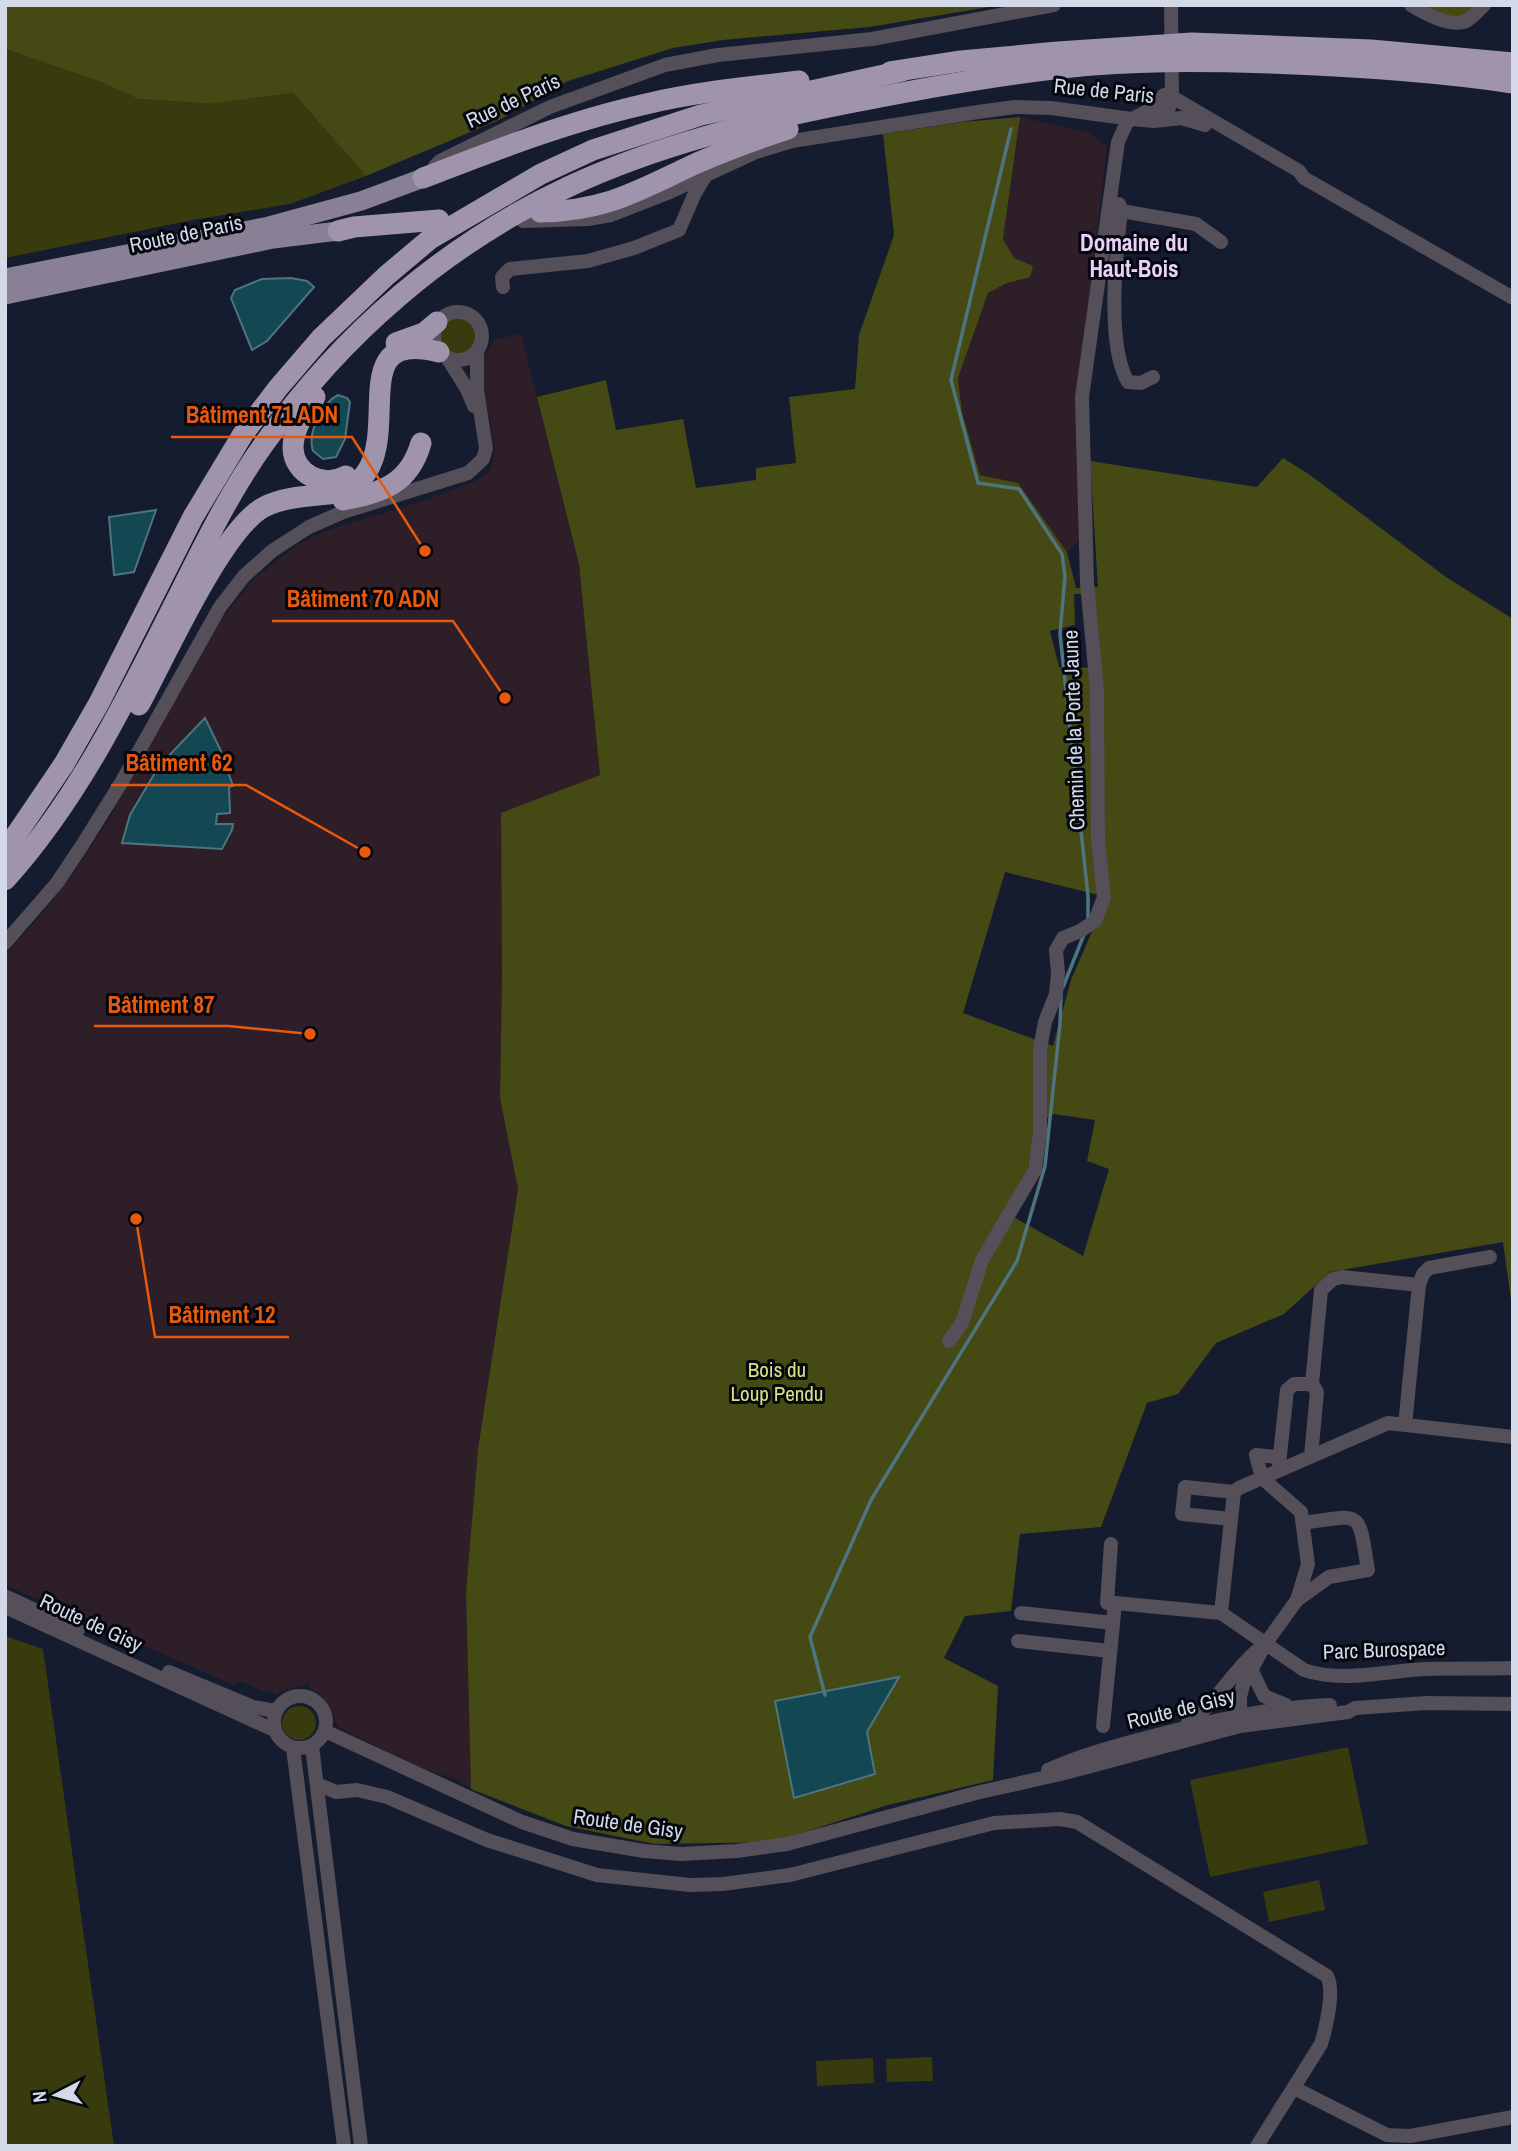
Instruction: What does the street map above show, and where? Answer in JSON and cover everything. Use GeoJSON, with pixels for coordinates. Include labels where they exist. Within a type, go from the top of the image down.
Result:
{"type":"FeatureCollection","features":[{"type":"Feature","properties":{"kind":"highway"},"geometry":{"type":"LineString","coordinates":[[10,865],[99,703],[193,517],[243,435],[278,388],[321,338],[386,276],[430,239],[541,174],[593,150],[701,115],[902,71],[961,61],[1144,60],[1371,50],[1513,63]]}},
{"type":"Feature","properties":{"kind":"highway"},"geometry":{"type":"LineString","coordinates":[[1192,58],[1370,67],[1513,83]]}},
{"type":"Feature","properties":{"kind":"highway"},"geometry":{"type":"LineString","coordinates":[[532,217],[608,204],[725,150],[797,127],[1144,60]]}},
{"type":"Feature","properties":{"kind":"highway"},"geometry":{"type":"LineString","coordinates":[[10,865],[67,801],[89,766],[205,543],[262,446],[332,357],[416,281],[531,205],[644,155],[708,135],[820,109],[979,79],[1144,60]]}},
{"type":"Feature","properties":{"kind":"highway"},"geometry":{"type":"LineString","coordinates":[[423,178],[499,148],[647,104],[745,87],[902,71]]}},
{"type":"Feature","properties":{"kind":"highway"},"geometry":{"type":"LineString","coordinates":[[338,231],[354,226],[434,224]]}},
{"type":"Feature","properties":{"kind":"highway"},"geometry":{"type":"LineString","coordinates":[[416,281],[330,378],[304,414],[295,434],[293,447],[303,471],[326,482],[342,479],[356,469],[364,452],[372,375],[377,358],[387,347],[416,337],[438,322]]}},
{"type":"Feature","properties":{"kind":"highway"},"geometry":{"type":"LineString","coordinates":[[10,865],[64,819],[119,741],[227,547],[242,525],[262,508],[284,500],[337,493],[363,479],[376,452],[381,374],[387,361],[404,349],[421,348],[443,356]]}},
{"type":"Feature","properties":{"kind":"highway"},"geometry":{"type":"LineString","coordinates":[[227,547],[256,523],[277,512],[343,500],[388,487],[397,482],[411,467],[421,443]]}},
{"type":"Feature","properties":{"kind":"highway"},"geometry":{"type":"LineString","coordinates":[[5,837],[64,764]]}},
{"type":"Feature","properties":{"kind":"main road","name":"Rue de Paris"},"geometry":{"type":"LineString","coordinates":[[5,278],[269,226],[361,201],[423,178]]}},
{"type":"Feature","properties":{"kind":"main road","name":"Route de Paris"},"geometry":{"type":"LineString","coordinates":[[46,287],[273,239],[338,231]]}},
{"type":"Feature","properties":{"kind":"main road"},"geometry":{"type":"LineString","coordinates":[[5,295],[46,287]]}},
{"type":"Feature","properties":{"kind":"main road"},"geometry":{"type":"LineString","coordinates":[[5,301],[46,287]]}},
{"type":"Feature","properties":{"kind":"street","name":"Rue de Paris"},"geometry":{"type":"LineString","coordinates":[[423,178],[440,161],[550,107],[664,65],[718,55],[872,39],[1054,5]]}},
{"type":"Feature","properties":{"kind":"street"},"geometry":{"type":"LineString","coordinates":[[1411,5],[1425,14],[1454,22],[1465,21],[1482,7]]}},
{"type":"Feature","properties":{"kind":"street"},"geometry":{"type":"LineString","coordinates":[[1132,119],[1163,105],[1170,7]]}},
{"type":"Feature","properties":{"kind":"street","name":"Rue de Paris"},"geometry":{"type":"LineString","coordinates":[[1163,105],[1299,171],[1304,178]]}},
{"type":"Feature","properties":{"kind":"street","name":"Rue de Paris"},"geometry":{"type":"LineString","coordinates":[[1163,105],[1181,118],[1206,126],[1273,165],[1296,177],[1304,178],[1513,298]]}},
{"type":"Feature","properties":{"kind":"street","name":"Rue de Paris"},"geometry":{"type":"LineString","coordinates":[[532,217],[588,219],[611,215],[670,192],[756,152],[792,141],[1015,107],[1051,107],[1132,119]]}},
{"type":"Feature","properties":{"kind":"street","name":"Chemin de la Porte Jaune"},"geometry":{"type":"LineString","coordinates":[[949,1341],[962,1323],[982,1261],[1035,1170],[1040,1131],[1040,1049],[1045,1022],[1056,994],[1056,950],[1063,938],[1095,921],[1104,897],[1098,839],[1097,690],[1087,583],[1081,413],[1118,142],[1127,122],[1132,119]]}},
{"type":"Feature","properties":{"kind":"street"},"geometry":{"type":"LineString","coordinates":[[503,287],[502,277],[510,269],[588,261],[634,248],[679,230],[706,175]]}},
{"type":"Feature","properties":{"kind":"street"},"geometry":{"type":"LineString","coordinates":[[670,192],[682,201],[688,210]]}},
{"type":"Feature","properties":{"kind":"street"},"geometry":{"type":"LineString","coordinates":[[1110,192],[1117,199],[1121,210],[1114,295],[1119,360],[1128,382],[1141,383],[1153,377]]}},
{"type":"Feature","properties":{"kind":"street"},"geometry":{"type":"LineString","coordinates":[[1121,210],[1196,224],[1221,242]]}},
{"type":"Feature","properties":{"kind":"street"},"geometry":{"type":"LineString","coordinates":[[5,943],[57,883],[81,847],[121,783],[220,607],[244,576],[272,551],[309,527],[343,512],[468,472],[483,459],[486,448],[480,416],[477,352],[482,332],[474,318],[459,312],[451,313],[438,322],[433,337],[467,389],[480,416]]}},
{"type":"Feature","properties":{"kind":"street"},"geometry":{"type":"LineString","coordinates":[[443,356],[464,360],[477,352]]}},
{"type":"Feature","properties":{"kind":"street"},"geometry":{"type":"LineString","coordinates":[[1405,1425],[1419,1285],[1423,1274],[1429,1268],[1490,1257]]}},
{"type":"Feature","properties":{"kind":"street"},"geometry":{"type":"LineString","coordinates":[[1311,1457],[1317,1392],[1312,1384],[1321,1290],[1333,1279],[1342,1277],[1419,1285]]}},
{"type":"Feature","properties":{"kind":"street"},"geometry":{"type":"LineString","coordinates":[[1231,1519],[1182,1514],[1185,1487],[1234,1492],[1262,1478],[1279,1463],[1287,1390],[1294,1384],[1312,1384]]}},
{"type":"Feature","properties":{"kind":"street"},"geometry":{"type":"LineString","coordinates":[[1297,1600],[1308,1564],[1303,1522],[1299,1508],[1262,1478],[1256,1455],[1279,1463],[1311,1457],[1388,1423],[1513,1437]]}},
{"type":"Feature","properties":{"kind":"street"},"geometry":{"type":"LineString","coordinates":[[1221,1613],[1234,1492]]}},
{"type":"Feature","properties":{"kind":"street"},"geometry":{"type":"LineString","coordinates":[[1237,1720],[1241,1691],[1266,1643],[1297,1600],[1329,1577],[1368,1570],[1361,1526],[1355,1519],[1348,1516],[1303,1522]]}},
{"type":"Feature","properties":{"kind":"street"},"geometry":{"type":"LineString","coordinates":[[1103,1726],[1115,1603],[1107,1603],[1111,1544]]}},
{"type":"Feature","properties":{"kind":"street"},"geometry":{"type":"LineString","coordinates":[[1308,1564],[1329,1577]]}},
{"type":"Feature","properties":{"kind":"street","name":"Route de Gisy"},"geometry":{"type":"LineString","coordinates":[[5,1596],[163,1670],[253,1707],[276,1711]]}},
{"type":"Feature","properties":{"kind":"street","name":"Parc Burospace"},"geometry":{"type":"LineString","coordinates":[[1115,1603],[1221,1613],[1304,1670],[1329,1676],[1425,1669],[1513,1668]]}},
{"type":"Feature","properties":{"kind":"street","name":"Route de Gisy"},"geometry":{"type":"LineString","coordinates":[[5,1607],[274,1730]]}},
{"type":"Feature","properties":{"kind":"street"},"geometry":{"type":"LineString","coordinates":[[1021,1613],[1113,1623]]}},
{"type":"Feature","properties":{"kind":"street"},"geometry":{"type":"LineString","coordinates":[[1018,1641],[1110,1651]]}},
{"type":"Feature","properties":{"kind":"street"},"geometry":{"type":"LineString","coordinates":[[1181,1729],[1206,1710],[1243,1662],[1266,1643]]}},
{"type":"Feature","properties":{"kind":"street"},"geometry":{"type":"LineString","coordinates":[[1252,1671],[1264,1696],[1294,1707]]}},
{"type":"Feature","properties":{"kind":"street"},"geometry":{"type":"LineString","coordinates":[[1223,1689],[1226,1706],[1237,1720]]}},
{"type":"Feature","properties":{"kind":"street"},"geometry":{"type":"LineString","coordinates":[[291,1697],[308,1697],[322,1707],[325,1731],[312,1746],[293,1748],[281,1741],[274,1730],[276,1711],[291,1697]]}},
{"type":"Feature","properties":{"kind":"street","name":"Route de Gisy"},"geometry":{"type":"LineString","coordinates":[[325,1731],[522,1822],[573,1839],[644,1851],[681,1854],[737,1851],[787,1844],[1022,1781],[1065,1773],[1237,1720],[1438,1703],[1513,1704]]}},
{"type":"Feature","properties":{"kind":"street","name":"Route de Gisy"},"geometry":{"type":"LineString","coordinates":[[1022,1781],[1092,1754],[1181,1729],[1294,1707],[1348,1704],[1355,1708]]}},
{"type":"Feature","properties":{"kind":"street"},"geometry":{"type":"LineString","coordinates":[[312,1746],[361,2146]]}},
{"type":"Feature","properties":{"kind":"street"},"geometry":{"type":"LineString","coordinates":[[293,1748],[344,2146]]}},
{"type":"Feature","properties":{"kind":"street"},"geometry":{"type":"LineString","coordinates":[[317,1784],[336,1792],[357,1790],[387,1797],[487,1840],[597,1875],[690,1885],[723,1884],[790,1875],[994,1823],[1060,1819],[1077,1822],[1327,1976],[1331,1984],[1325,2033],[1321,2044],[1257,2146]]}},
{"type":"Feature","properties":{"kind":"street"},"geometry":{"type":"LineString","coordinates":[[1293,2088],[1387,2135],[1410,2136],[1513,2117]]}},
{"type":"Feature","properties":{"kind":"shaded area"},"geometry":{"type":"Polygon","coordinates":[[[5,49],[101,82],[138,99],[213,104],[293,93],[366,176],[290,204],[193,220],[5,258],[5,49]]]}},
{"type":"Feature","properties":{"kind":"shaded area"},"geometry":{"type":"Polygon","coordinates":[[[1020,117],[1087,132],[1107,146],[1077,407],[1080,540],[1067,552],[1018,484],[980,475],[962,412],[958,378],[988,293],[1007,283],[1030,276],[1014,258],[1003,239],[1020,117]]]}},
{"type":"Feature","properties":{"kind":"shaded area"},"geometry":{"type":"Polygon","coordinates":[[[291,278],[307,281],[314,287],[267,341],[252,350],[231,298],[235,290],[262,279],[291,278]]]}},
{"type":"Feature","properties":{"kind":"shaded area"},"geometry":{"type":"Polygon","coordinates":[[[458,318],[471,323],[476,336],[471,349],[458,354],[445,349],[440,336],[445,323],[458,318]]]}},
{"type":"Feature","properties":{"kind":"shaded area"},"geometry":{"type":"Polygon","coordinates":[[[521,334],[579,564],[600,775],[501,814],[500,1098],[518,1189],[478,1449],[466,1592],[471,1789],[458,1780],[413,1765],[338,1727],[327,1702],[308,1684],[279,1692],[277,1695],[241,1681],[234,1685],[5,1585],[5,954],[36,921],[70,878],[109,819],[222,618],[255,578],[297,545],[325,531],[429,499],[488,473],[495,455],[491,423],[480,384],[482,360],[496,339],[521,334]]]}},
{"type":"Feature","properties":{"kind":"shaded area"},"geometry":{"type":"Polygon","coordinates":[[[338,395],[350,402],[345,439],[336,457],[323,459],[313,451],[314,427],[321,411],[338,395]]]}},
{"type":"Feature","properties":{"kind":"shaded area"},"geometry":{"type":"Polygon","coordinates":[[[156,510],[134,572],[114,575],[109,517],[156,510]]]}},
{"type":"Feature","properties":{"kind":"shaded area"},"geometry":{"type":"Polygon","coordinates":[[[205,718],[233,786],[229,787],[230,813],[217,814],[216,824],[233,824],[222,849],[122,843],[130,815],[159,766],[205,718]]]}},
{"type":"Feature","properties":{"kind":"shaded area"},"geometry":{"type":"Polygon","coordinates":[[[5,1636],[43,1649],[114,2146],[5,2146],[5,1636]]]}},
{"type":"Feature","properties":{"kind":"shaded area"},"geometry":{"type":"Polygon","coordinates":[[[899,1677],[867,1732],[875,1774],[794,1798],[775,1701],[899,1677]]]}},
{"type":"Feature","properties":{"kind":"shaded area"},"geometry":{"type":"Polygon","coordinates":[[[299,1706],[311,1711],[316,1723],[311,1735],[299,1740],[287,1735],[282,1723],[287,1711],[299,1706]]]}},
{"type":"Feature","properties":{"kind":"shaded area"},"geometry":{"type":"Polygon","coordinates":[[[1348,1747],[1368,1844],[1210,1877],[1190,1780],[1348,1747]]]}},
{"type":"Feature","properties":{"kind":"shaded area"},"geometry":{"type":"Polygon","coordinates":[[[1319,1880],[1325,1910],[1269,1922],[1263,1892],[1319,1880]]]}},
{"type":"Feature","properties":{"kind":"shaded area"},"geometry":{"type":"Polygon","coordinates":[[[932,2057],[933,2081],[887,2082],[886,2059],[932,2057]]]}},
{"type":"Feature","properties":{"kind":"shaded area"},"geometry":{"type":"Polygon","coordinates":[[[873,2058],[874,2083],[817,2086],[816,2061],[873,2058]]]}},
{"type":"Feature","properties":{"kind":"green space"},"geometry":{"type":"Polygon","coordinates":[[[5,5],[1001,5],[869,27],[723,40],[673,48],[568,81],[499,120],[366,176],[293,93],[213,104],[138,99],[101,82],[5,49],[5,5]]]}},
{"type":"Feature","properties":{"kind":"green space"},"geometry":{"type":"Polygon","coordinates":[[[1424,5],[1476,5],[1462,15],[1450,18],[1424,5]]]}},
{"type":"Feature","properties":{"kind":"green space","name":"Bois du Loup Pendu"},"geometry":{"type":"Polygon","coordinates":[[[1020,117],[1003,239],[1014,258],[1033,266],[1030,277],[1007,283],[988,293],[958,378],[962,412],[980,475],[1018,483],[1067,552],[1076,588],[1098,587],[1090,461],[1257,487],[1283,458],[1310,475],[1446,577],[1513,619],[1513,1315],[1503,1242],[1330,1272],[1284,1314],[1216,1343],[1178,1394],[1147,1403],[1101,1527],[1020,1534],[1011,1611],[965,1616],[944,1658],[998,1686],[993,1780],[888,1805],[774,1842],[655,1844],[566,1826],[471,1789],[466,1592],[478,1449],[518,1189],[500,1098],[501,813],[600,775],[579,564],[537,397],[606,380],[616,430],[683,419],[696,488],[756,480],[756,468],[796,463],[789,397],[855,389],[859,335],[894,235],[883,134],[962,122],[1020,117]],[[1074,594],[1075,625],[1050,631],[1059,667],[1066,670],[1090,667],[1086,594],[1074,594]],[[1005,872],[963,1013],[1053,1046],[1071,980],[1107,897],[1005,872]],[[1054,1114],[1034,1125],[1028,1170],[1006,1213],[1083,1256],[1109,1169],[1087,1161],[1095,1120],[1054,1114]]]}},
{"type":"Feature","properties":{"kind":"waterway"},"geometry":{"type":"LineString","coordinates":[[1011,129],[951,380],[978,483],[1019,489],[1062,554],[1065,576],[1060,634],[1088,896],[1088,921]]}},
{"type":"Feature","properties":{"kind":"waterway"},"geometry":{"type":"LineString","coordinates":[[1063,987],[1085,932]]}},
{"type":"Feature","properties":{"kind":"waterway"},"geometry":{"type":"LineString","coordinates":[[825,1695],[810,1637],[871,1500],[1017,1261],[1045,1166],[1061,997]]}},
{"type":"Feature","properties":{"kind":"place","name":"Bâtiment 71 ADN"},"geometry":{"type":"Point","coordinates":[425,551]}},
{"type":"Feature","properties":{"kind":"place","name":"Bâtiment 70 ADN"},"geometry":{"type":"Point","coordinates":[505,698]}},
{"type":"Feature","properties":{"kind":"place","name":"Bâtiment 62"},"geometry":{"type":"Point","coordinates":[365,852]}},
{"type":"Feature","properties":{"kind":"place","name":"Bâtiment 87"},"geometry":{"type":"Point","coordinates":[310,1034]}},
{"type":"Feature","properties":{"kind":"place","name":"Bâtiment 12"},"geometry":{"type":"Point","coordinates":[136,1219]}},
{"type":"Feature","properties":{"kind":"district","name":"Domaine du Haut-Bois"},"geometry":{"type":"Point","coordinates":[1134,256]}}]}
